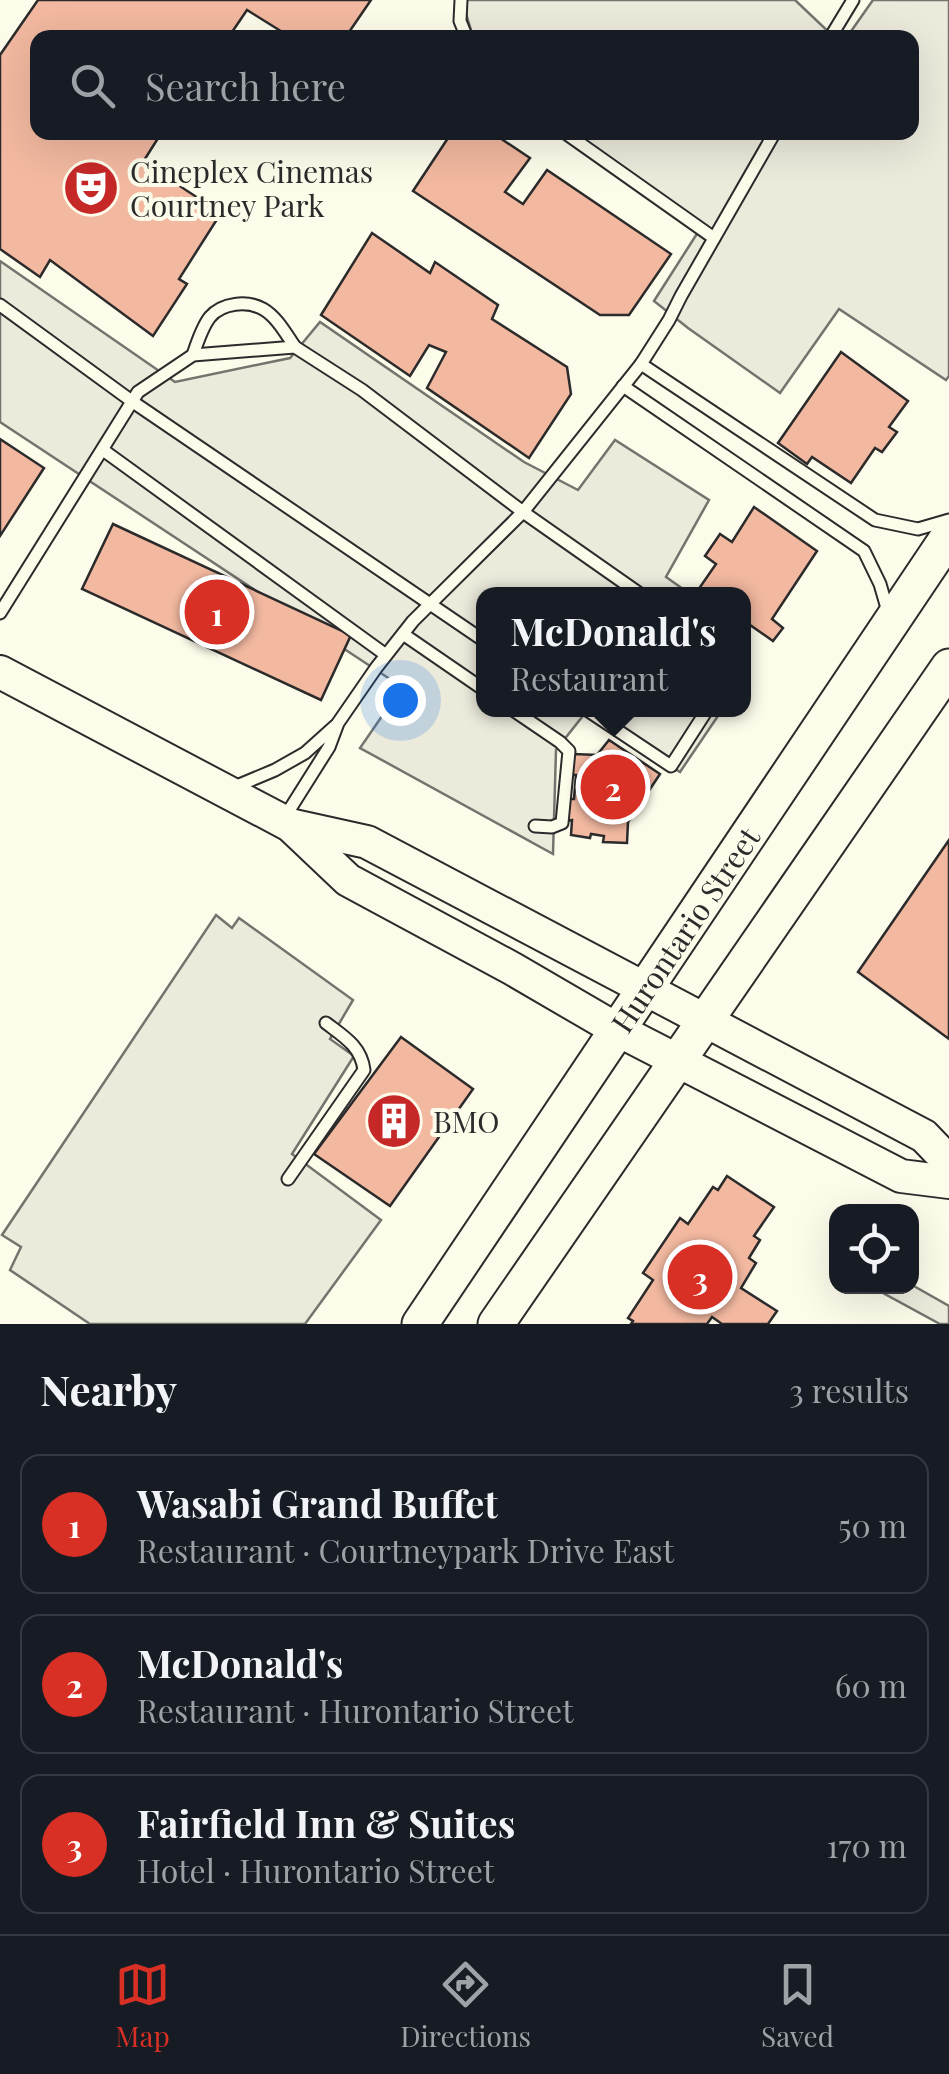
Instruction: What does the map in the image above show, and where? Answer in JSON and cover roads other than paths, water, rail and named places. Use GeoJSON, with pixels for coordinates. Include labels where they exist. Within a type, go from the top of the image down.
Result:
{"type":"FeatureCollection","features":[{"type":"Feature","properties":{"kind":"main road","name":"Hurontario Street"},"geometry":{"type":"LineString","coordinates":[[420,1324],[949,536]]}},
{"type":"Feature","properties":{"kind":"main road"},"geometry":{"type":"LineString","coordinates":[[496,1324],[949,666]]}},
{"type":"Feature","properties":{"kind":"main road"},"geometry":{"type":"LineString","coordinates":[[0,672],[286,823],[348,880],[513,968],[616,1030],[901,1176],[949,1182]]}},
{"type":"Feature","properties":{"kind":"main road"},"geometry":{"type":"LineString","coordinates":[[286,823],[367,842],[924,1136],[949,1162]]}},
{"type":"Feature","properties":{"kind":"lane"},"geometry":{"type":"LineString","coordinates":[[461,0],[464,30]]}},
{"type":"Feature","properties":{"kind":"lane"},"geometry":{"type":"LineString","coordinates":[[835,30],[853,0]]}},
{"type":"Feature","properties":{"kind":"lane"},"geometry":{"type":"LineString","coordinates":[[575,140],[714,238]]}},
{"type":"Feature","properties":{"kind":"lane"},"geometry":{"type":"LineString","coordinates":[[226,790],[305,754],[338,723],[386,655],[430,604],[523,512],[641,364],[771,140]]}},
{"type":"Feature","properties":{"kind":"lane"},"geometry":{"type":"LineString","coordinates":[[193,354],[210,316],[225,306],[244,303],[262,308],[295,347],[362,390],[630,587]]}},
{"type":"Feature","properties":{"kind":"lane"},"geometry":{"type":"LineString","coordinates":[[0,305],[133,402],[476,635]]}},
{"type":"Feature","properties":{"kind":"lane"},"geometry":{"type":"LineString","coordinates":[[0,613],[138,392],[193,354],[295,347]]}},
{"type":"Feature","properties":{"kind":"lane"},"geometry":{"type":"LineString","coordinates":[[641,364],[876,520],[918,529],[949,520]]}},
{"type":"Feature","properties":{"kind":"lane"},"geometry":{"type":"LineString","coordinates":[[623,386],[864,551],[880,584],[890,622]]}},
{"type":"Feature","properties":{"kind":"lane"},"geometry":{"type":"LineString","coordinates":[[103,450],[386,655]]}},
{"type":"Feature","properties":{"kind":"lane"},"geometry":{"type":"LineString","coordinates":[[403,634],[476,684]]}},
{"type":"Feature","properties":{"kind":"lane"},"geometry":{"type":"LineString","coordinates":[[523,717],[569,751],[562,822],[552,828],[535,826]]}},
{"type":"Feature","properties":{"kind":"lane"},"geometry":{"type":"LineString","coordinates":[[598,717],[672,766],[703,717]]}},
{"type":"Feature","properties":{"kind":"lane"},"geometry":{"type":"LineString","coordinates":[[286,823],[329,747],[338,723]]}},
{"type":"Feature","properties":{"kind":"lane"},"geometry":{"type":"LineString","coordinates":[[288,1180],[364,1070],[363,1058],[354,1045],[326,1023]]}},
{"type":"Feature","properties":{"kind":"place","name":"Cineplex Cinemas Courtney Park"},"geometry":{"type":"Point","coordinates":[91,188]}},
{"type":"Feature","properties":{"kind":"place","name":"Wasabi Grand Buffet"},"geometry":{"type":"Point","coordinates":[217,612]}},
{"type":"Feature","properties":{"kind":"place","name":"McDonald's"},"geometry":{"type":"Point","coordinates":[613,787]}},
{"type":"Feature","properties":{"kind":"place","name":"BMO"},"geometry":{"type":"Point","coordinates":[394,1121]}},
{"type":"Feature","properties":{"kind":"place","name":"Fairfield Inn & Suites"},"geometry":{"type":"Point","coordinates":[700,1277]}}]}
